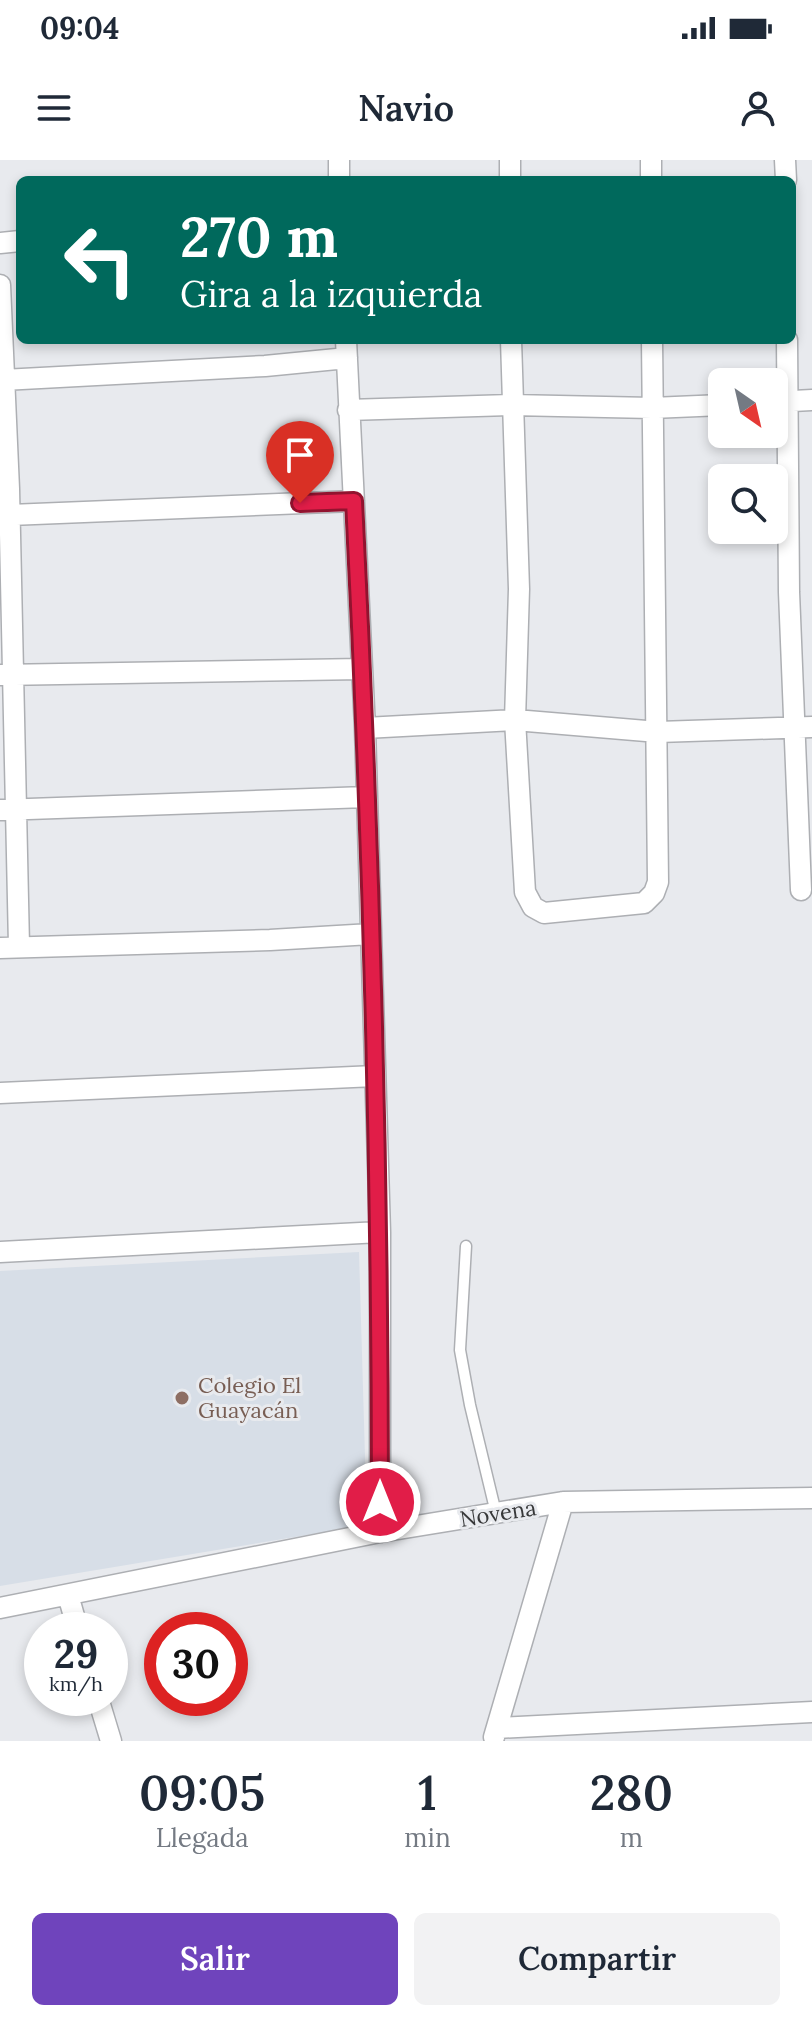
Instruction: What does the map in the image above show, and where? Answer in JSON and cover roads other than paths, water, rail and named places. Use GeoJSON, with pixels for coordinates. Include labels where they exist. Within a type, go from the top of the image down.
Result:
{"type":"FeatureCollection","features":[{"type":"Feature","properties":{"kind":"street"},"geometry":{"type":"LineString","coordinates":[[0,285],[5,488],[10,515],[7,675],[10,947],[371,934]]}},
{"type":"Feature","properties":{"kind":"street"},"geometry":{"type":"LineString","coordinates":[[511,344],[519,589],[515,720],[525,892],[533,907],[544,913],[644,903],[654,893],[658,882],[652,344]]}},
{"type":"Feature","properties":{"kind":"street"},"geometry":{"type":"LineString","coordinates":[[784,368],[787,344]]}},
{"type":"Feature","properties":{"kind":"street"},"geometry":{"type":"LineString","coordinates":[[3,380],[265,366],[346,349],[365,728],[380,1232],[380,1532]]}},
{"type":"Feature","properties":{"kind":"street"},"geometry":{"type":"LineString","coordinates":[[788,402],[812,400]]}},
{"type":"Feature","properties":{"kind":"street"},"geometry":{"type":"LineString","coordinates":[[348,410],[512,405],[652,408],[708,406]]}},
{"type":"Feature","properties":{"kind":"street"},"geometry":{"type":"LineString","coordinates":[[783,448],[789,592],[803,727],[801,890]]}},
{"type":"Feature","properties":{"kind":"street"},"geometry":{"type":"LineString","coordinates":[[10,515],[354,501]]}},
{"type":"Feature","properties":{"kind":"street"},"geometry":{"type":"LineString","coordinates":[[7,675],[362,669]]}},
{"type":"Feature","properties":{"kind":"street"},"geometry":{"type":"LineString","coordinates":[[365,728],[515,720],[658,732],[803,727]]}},
{"type":"Feature","properties":{"kind":"street"},"geometry":{"type":"LineString","coordinates":[[8,810],[366,797]]}},
{"type":"Feature","properties":{"kind":"street"},"geometry":{"type":"LineString","coordinates":[[0,1093],[375,1076]]}},
{"type":"Feature","properties":{"kind":"street"},"geometry":{"type":"LineString","coordinates":[[0,1252],[380,1232]]}},
{"type":"Feature","properties":{"kind":"street","name":"Novena"},"geometry":{"type":"LineString","coordinates":[[0,1608],[380,1532],[563,1502],[812,1498]]}},
{"type":"Feature","properties":{"kind":"street"},"geometry":{"type":"LineString","coordinates":[[563,1502],[495,1735],[812,1712]]}},
{"type":"Feature","properties":{"kind":"street"},"geometry":{"type":"LineString","coordinates":[[68,1595],[73,1612]]}},
{"type":"Feature","properties":{"kind":"street"},"geometry":{"type":"LineString","coordinates":[[103,1716],[111,1741]]}},
{"type":"Feature","properties":{"kind":"lane"},"geometry":{"type":"LineString","coordinates":[[466,1246],[460,1350],[496,1513]]}},
{"type":"Feature","properties":{"kind":"place","name":"Colegio El Guayacán"},"geometry":{"type":"Point","coordinates":[182,1398]}}]}
